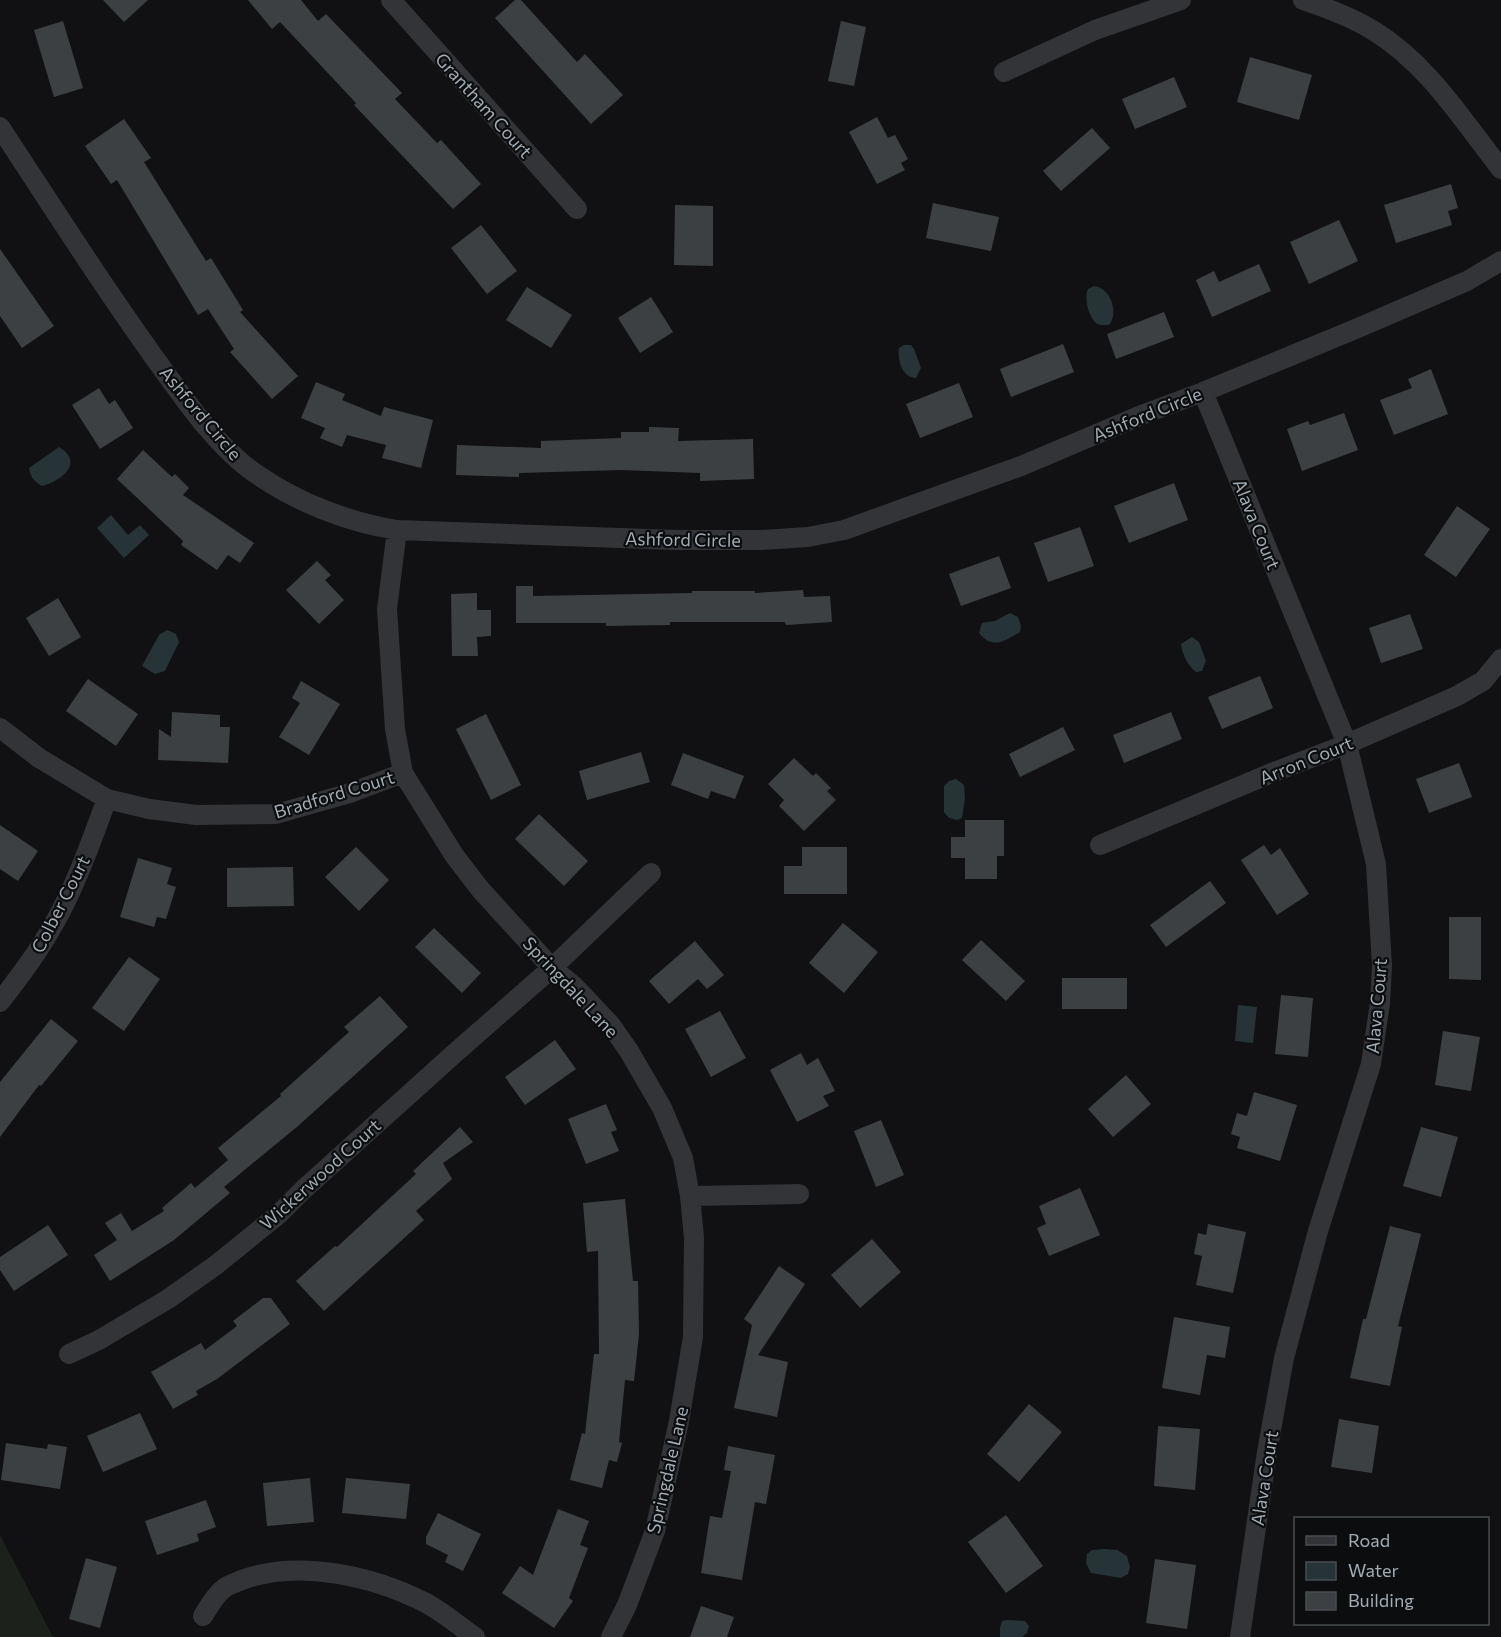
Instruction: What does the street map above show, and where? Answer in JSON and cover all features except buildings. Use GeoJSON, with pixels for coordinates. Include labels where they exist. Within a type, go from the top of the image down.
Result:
{"type":"FeatureCollection","features":[{"type":"Feature","properties":{"kind":"street","name":"Grantham Court"},"geometry":{"type":"LineString","coordinates":[[391,0],[577,209]]}},
{"type":"Feature","properties":{"kind":"street"},"geometry":{"type":"LineString","coordinates":[[1004,72],[1095,30],[1181,0]]}},
{"type":"Feature","properties":{"kind":"street"},"geometry":{"type":"LineString","coordinates":[[1303,0],[1345,16],[1375,31],[1390,43],[1438,88],[1501,169]]}},
{"type":"Feature","properties":{"kind":"street","name":"Ashford Circle"},"geometry":{"type":"LineString","coordinates":[[0,127],[145,345],[202,420],[240,461],[255,473],[320,508],[372,526],[397,530],[676,540],[762,540],[807,537],[853,527],[1021,466],[1415,305],[1467,281],[1501,261]]}},
{"type":"Feature","properties":{"kind":"street","name":"Alava Court"},"geometry":{"type":"LineString","coordinates":[[1203,392],[1347,744],[1376,864],[1382,966],[1380,1003],[1371,1064],[1318,1230],[1284,1358],[1240,1637]]}},
{"type":"Feature","properties":{"kind":"street","name":"Springdale Lane"},"geometry":{"type":"LineString","coordinates":[[397,530],[387,609],[395,729],[403,773],[454,855],[480,890],[552,968],[575,987],[610,1024],[629,1051],[662,1108],[683,1158],[694,1238],[693,1337],[679,1421],[655,1531],[627,1605],[611,1637]]}},
{"type":"Feature","properties":{"kind":"street","name":"Arron Court"},"geometry":{"type":"LineString","coordinates":[[1100,845],[1347,744],[1457,696],[1482,681],[1501,658]]}},
{"type":"Feature","properties":{"kind":"street","name":"Bradford Court"},"geometry":{"type":"LineString","coordinates":[[0,728],[39,758],[107,799],[149,809],[196,815],[276,814],[350,793],[403,773]]}},
{"type":"Feature","properties":{"kind":"street","name":"Colber Court"},"geometry":{"type":"LineString","coordinates":[[0,1002],[31,962],[56,922],[81,867],[107,799]]}},
{"type":"Feature","properties":{"kind":"street","name":"Wickerwood Court"},"geometry":{"type":"LineString","coordinates":[[69,1354],[143,1315],[216,1265],[279,1214],[446,1061],[552,968],[651,873]]}},
{"type":"Feature","properties":{"kind":"street"},"geometry":{"type":"LineString","coordinates":[[690,1196],[798,1194]]}},
{"type":"Feature","properties":{"kind":"street"},"geometry":{"type":"LineString","coordinates":[[202,1616],[222,1590],[244,1579],[277,1572],[323,1573],[368,1581],[408,1594],[428,1604],[475,1637]]}},
{"type":"Feature","properties":{"kind":"shaded area"},"geometry":{"type":"Polygon","coordinates":[[[0,1535],[53,1637],[0,1637],[0,1535]]]}},
{"type":"Feature","properties":{"kind":"water"},"geometry":{"type":"Polygon","coordinates":[[[1094,286],[1105,291],[1112,302],[1113,314],[1109,325],[1096,323],[1089,310],[1087,293],[1088,289],[1094,286]]]}},
{"type":"Feature","properties":{"kind":"water"},"geometry":{"type":"Polygon","coordinates":[[[911,345],[914,349],[921,368],[916,378],[907,375],[901,367],[899,348],[911,345]]]}},
{"type":"Feature","properties":{"kind":"water"},"geometry":{"type":"Polygon","coordinates":[[[59,447],[67,453],[70,465],[63,476],[42,486],[33,478],[29,468],[59,447]]]}},
{"type":"Feature","properties":{"kind":"water"},"geometry":{"type":"Polygon","coordinates":[[[111,515],[128,535],[140,525],[149,535],[124,558],[97,528],[111,515]]]}},
{"type":"Feature","properties":{"kind":"water"},"geometry":{"type":"Polygon","coordinates":[[[1010,613],[1018,617],[1020,632],[1004,641],[994,643],[979,633],[982,623],[995,621],[1010,613]]]}},
{"type":"Feature","properties":{"kind":"water"},"geometry":{"type":"Polygon","coordinates":[[[167,630],[176,634],[179,642],[165,671],[155,674],[142,666],[159,635],[167,630]]]}},
{"type":"Feature","properties":{"kind":"water"},"geometry":{"type":"Polygon","coordinates":[[[1192,637],[1199,642],[1206,661],[1202,671],[1196,672],[1193,669],[1183,652],[1181,644],[1192,637]]]}},
{"type":"Feature","properties":{"kind":"water"},"geometry":{"type":"Polygon","coordinates":[[[956,779],[964,785],[965,798],[962,818],[957,820],[949,818],[944,812],[944,786],[956,779]]]}},
{"type":"Feature","properties":{"kind":"water"},"geometry":{"type":"Polygon","coordinates":[[[1238,1005],[1257,1007],[1253,1043],[1235,1041],[1238,1005]]]}},
{"type":"Feature","properties":{"kind":"water"},"geometry":{"type":"Polygon","coordinates":[[[1092,1550],[1117,1550],[1127,1556],[1130,1567],[1128,1574],[1121,1578],[1091,1573],[1086,1563],[1087,1554],[1092,1550]]]}},
{"type":"Feature","properties":{"kind":"water"},"geometry":{"type":"Polygon","coordinates":[[[1002,1621],[1025,1621],[1029,1626],[1027,1633],[1022,1637],[1000,1637],[1002,1621]]]}}]}
